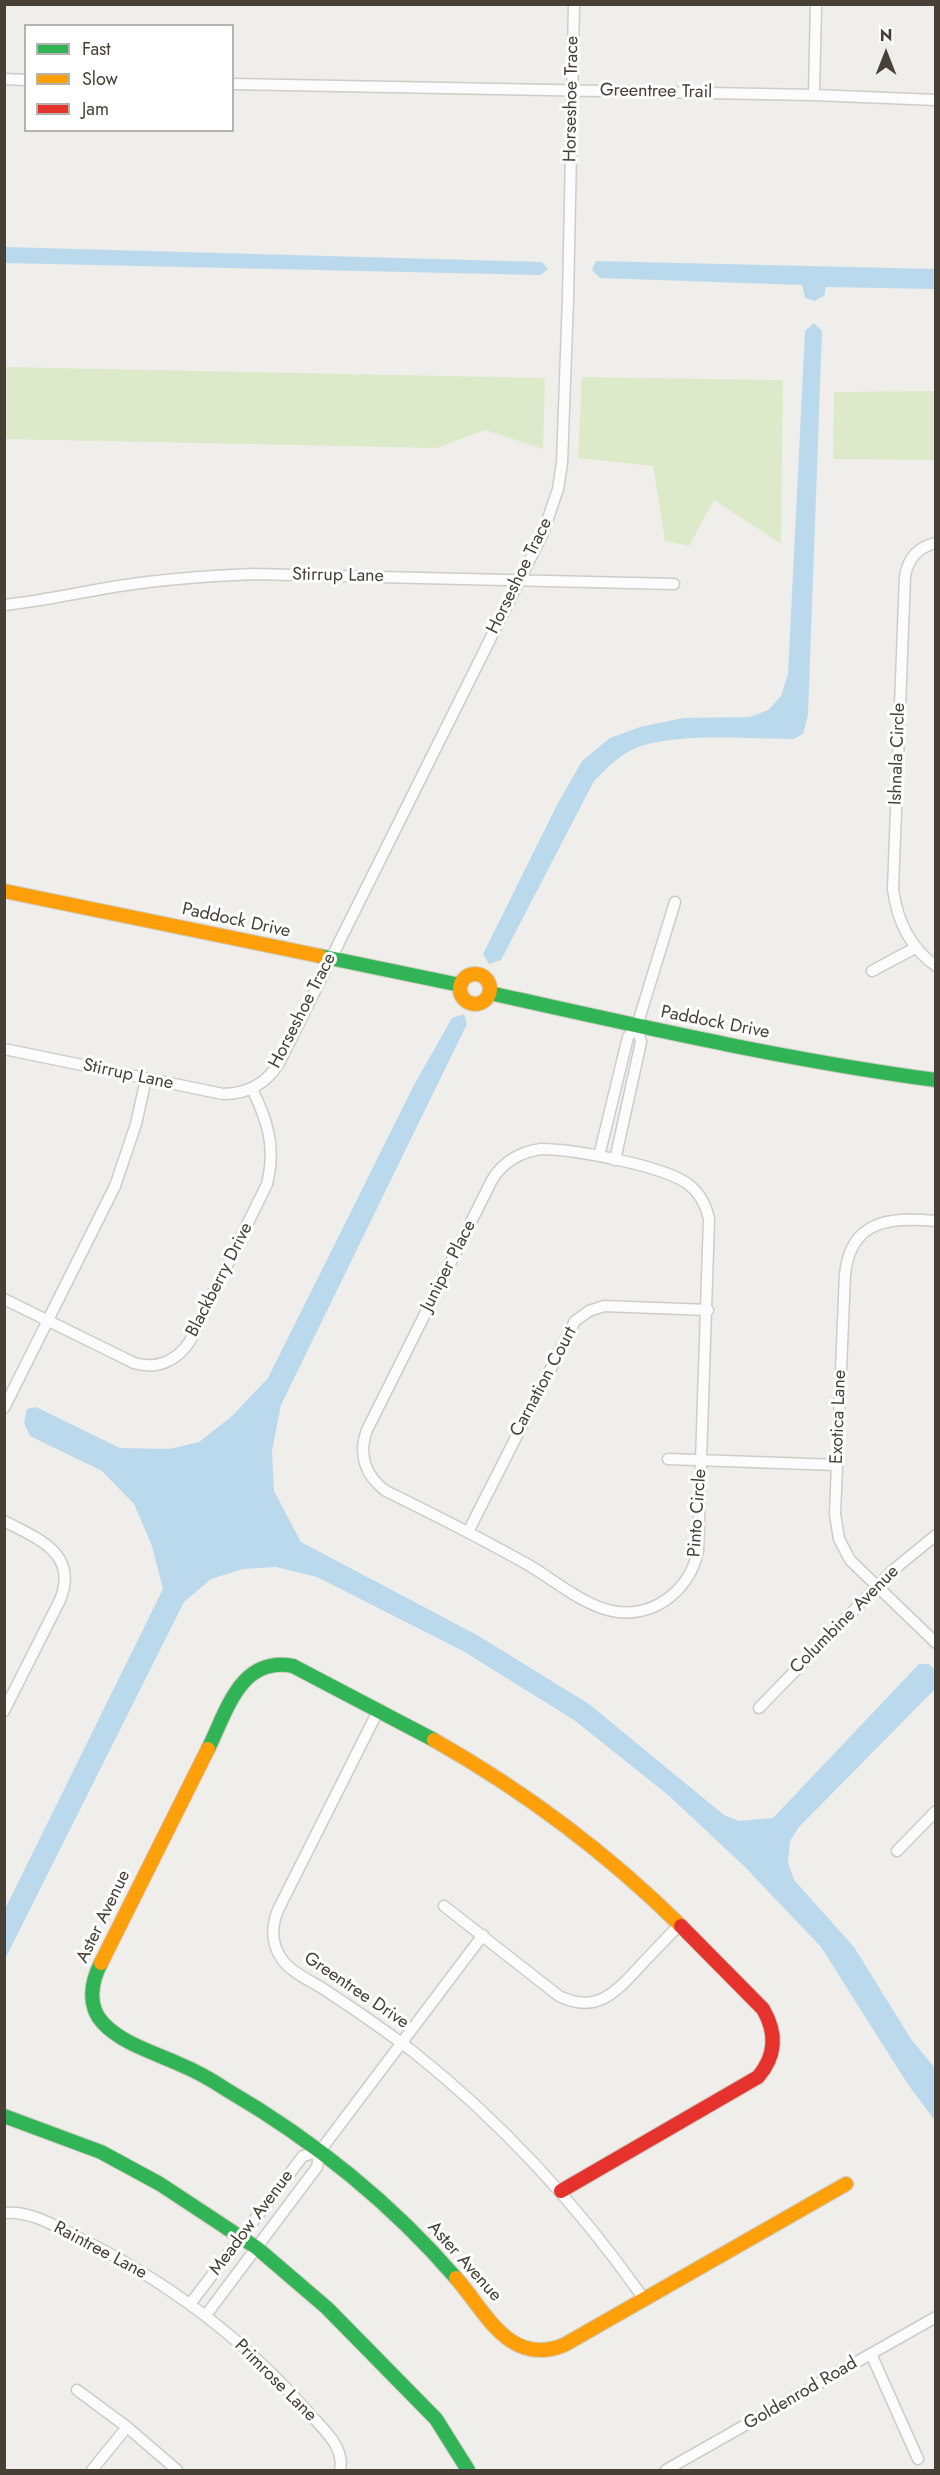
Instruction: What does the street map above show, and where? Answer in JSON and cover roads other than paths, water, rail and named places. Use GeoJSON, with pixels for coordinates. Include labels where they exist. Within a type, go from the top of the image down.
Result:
{"type":"FeatureCollection","features":[{"type":"Feature","properties":{"kind":"street","name":"Horseshoe Trace"},"geometry":{"type":"LineString","coordinates":[[252,1089],[275,1069],[551,514],[562,463],[574,4]]}},
{"type":"Feature","properties":{"kind":"street"},"geometry":{"type":"LineString","coordinates":[[814,95],[816,4]]}},
{"type":"Feature","properties":{"kind":"street"},"geometry":{"type":"LineString","coordinates":[[4,79],[24,80]]}},
{"type":"Feature","properties":{"kind":"street","name":"Greentree Trail"},"geometry":{"type":"LineString","coordinates":[[234,84],[814,95],[936,100]]}},
{"type":"Feature","properties":{"kind":"street","name":"Ishnala Circle"},"geometry":{"type":"LineString","coordinates":[[936,543],[927,545],[914,555],[909,561],[905,576],[893,889],[900,921],[915,948],[936,966]]}},
{"type":"Feature","properties":{"kind":"street","name":"Stirrup Lane"},"geometry":{"type":"LineString","coordinates":[[4,605],[40,601],[117,586],[208,576],[253,574],[674,584]]}},
{"type":"Feature","properties":{"kind":"street","name":"Paddock Drive"},"geometry":{"type":"LineString","coordinates":[[4,891],[460,985]]}},
{"type":"Feature","properties":{"kind":"street"},"geometry":{"type":"LineString","coordinates":[[599,1156],[628,1037],[637,1026],[675,902]]}},
{"type":"Feature","properties":{"kind":"street"},"geometry":{"type":"LineString","coordinates":[[872,971],[915,948]]}},
{"type":"Feature","properties":{"kind":"street"},"geometry":{"type":"LineString","coordinates":[[479,974],[487,979],[490,993],[479,1004],[469,1002],[461,995],[460,985],[465,977],[479,974]]}},
{"type":"Feature","properties":{"kind":"street","name":"Paddock Drive"},"geometry":{"type":"LineString","coordinates":[[490,993],[637,1026],[848,1068],[936,1080]]}},
{"type":"Feature","properties":{"kind":"street"},"geometry":{"type":"LineString","coordinates":[[615,1160],[641,1042],[637,1026]]}},
{"type":"Feature","properties":{"kind":"street","name":"Stirrup Lane"},"geometry":{"type":"LineString","coordinates":[[4,1049],[223,1094],[237,1094],[252,1089]]}},
{"type":"Feature","properties":{"kind":"street"},"geometry":{"type":"LineString","coordinates":[[4,1408],[115,1186],[136,1124],[147,1079]]}},
{"type":"Feature","properties":{"kind":"street","name":"Blackberry Drive"},"geometry":{"type":"LineString","coordinates":[[4,1299],[144,1366],[167,1362],[186,1348],[267,1184],[271,1168],[272,1144],[265,1116],[252,1089]]}},
{"type":"Feature","properties":{"kind":"street","name":"Juniper Place"},"geometry":{"type":"LineString","coordinates":[[364,1461],[363,1445],[367,1430],[496,1174],[506,1163],[533,1150],[548,1149],[599,1156]]}},
{"type":"Feature","properties":{"kind":"street","name":"Pinto Circle"},"geometry":{"type":"LineString","coordinates":[[364,1461],[370,1476],[380,1486],[468,1532],[604,1609],[628,1612],[645,1610],[660,1604],[685,1582],[693,1567],[699,1542],[708,1310],[710,1226],[708,1212],[701,1198],[685,1182],[672,1176],[599,1156]]}},
{"type":"Feature","properties":{"kind":"street","name":"Exotica Lane"},"geometry":{"type":"LineString","coordinates":[[936,1221],[904,1218],[876,1225],[858,1239],[847,1258],[844,1274],[836,1522],[839,1539],[850,1560],[936,1643]]}},
{"type":"Feature","properties":{"kind":"street","name":"Carnation Court"},"geometry":{"type":"LineString","coordinates":[[468,1532],[575,1321],[589,1311],[604,1306],[708,1310]]}},
{"type":"Feature","properties":{"kind":"street"},"geometry":{"type":"LineString","coordinates":[[668,1459],[837,1465]]}},
{"type":"Feature","properties":{"kind":"street"},"geometry":{"type":"LineString","coordinates":[[4,1521],[50,1546],[63,1567],[65,1582],[60,1600],[4,1711]]}},
{"type":"Feature","properties":{"kind":"street","name":"Columbine Avenue"},"geometry":{"type":"LineString","coordinates":[[759,1708],[876,1586],[936,1535]]}},
{"type":"Feature","properties":{"kind":"street","name":"Aster Avenue"},"geometry":{"type":"LineString","coordinates":[[561,2191],[758,2077],[772,2056],[773,2032],[763,2010],[680,1924],[628,1878],[547,1814],[476,1765],[379,1709],[293,1666],[269,1665],[248,1676],[238,1688],[94,1976],[92,1984],[94,2008],[109,2028],[232,2092],[320,2151],[375,2196],[419,2237],[452,2272],[504,2336],[517,2346],[541,2352],[557,2349],[846,2184]]}},
{"type":"Feature","properties":{"kind":"street","name":"Greentree Drive"},"geometry":{"type":"LineString","coordinates":[[379,1709],[278,1910],[273,1934],[277,1950],[291,1969],[401,2043],[485,2113],[561,2191],[615,2257],[644,2300]]}},
{"type":"Feature","properties":{"kind":"street"},"geometry":{"type":"LineString","coordinates":[[897,1851],[936,1811]]}},
{"type":"Feature","properties":{"kind":"street"},"geometry":{"type":"LineString","coordinates":[[444,1906],[559,1996],[574,2002],[590,2003],[613,1994],[680,1924]]}},
{"type":"Feature","properties":{"kind":"street","name":"Meadow Avenue"},"geometry":{"type":"LineString","coordinates":[[206,2315],[317,2167],[320,2151],[483,1935]]}},
{"type":"Feature","properties":{"kind":"street"},"geometry":{"type":"LineString","coordinates":[[4,2116],[101,2152],[160,2184],[242,2236],[327,2308],[436,2419],[468,2470]]}},
{"type":"Feature","properties":{"kind":"street","name":"Meadow Avenue"},"geometry":{"type":"LineString","coordinates":[[190,2304],[303,2156],[320,2151]]}},
{"type":"Feature","properties":{"kind":"street","name":"Raintree Lane"},"geometry":{"type":"LineString","coordinates":[[4,2213],[23,2213],[62,2229],[137,2269],[190,2304]]}},
{"type":"Feature","properties":{"kind":"street","name":"Primrose Lane"},"geometry":{"type":"LineString","coordinates":[[190,2304],[206,2315],[264,2367],[323,2429],[340,2453],[340,2470]]}},
{"type":"Feature","properties":{"kind":"street","name":"Goldenrod Road"},"geometry":{"type":"LineString","coordinates":[[666,2470],[936,2317]]}},
{"type":"Feature","properties":{"kind":"street"},"geometry":{"type":"LineString","coordinates":[[871,2354],[918,2459]]}},
{"type":"Feature","properties":{"kind":"street"},"geometry":{"type":"LineString","coordinates":[[77,2390],[127,2427],[177,2470]]}},
{"type":"Feature","properties":{"kind":"street"},"geometry":{"type":"LineString","coordinates":[[93,2470],[127,2427]]}},
{"type":"Feature","properties":{"kind":"water"},"geometry":{"type":"Polygon","coordinates":[[[5,247],[542,262],[548,269],[540,275],[5,263],[5,247]]]}},
{"type":"Feature","properties":{"kind":"water"},"geometry":{"type":"Polygon","coordinates":[[[596,261],[935,269],[935,289],[826,287],[824,296],[814,301],[805,298],[802,285],[600,278],[592,270],[596,261]]]}},
{"type":"Feature","properties":{"kind":"water"},"geometry":{"type":"Polygon","coordinates":[[[814,323],[822,331],[808,715],[803,734],[794,739],[677,739],[641,746],[621,756],[594,781],[501,960],[489,964],[483,954],[557,805],[582,761],[610,738],[640,727],[683,718],[750,717],[768,710],[781,696],[788,674],[805,331],[814,323]]]}},
{"type":"Feature","properties":{"kind":"water"},"geometry":{"type":"Polygon","coordinates":[[[464,1014],[467,1024],[281,1405],[272,1451],[274,1491],[301,1542],[477,1635],[589,1704],[724,1815],[739,1821],[773,1818],[919,1664],[929,1664],[935,1670],[935,1689],[799,1827],[790,1841],[788,1862],[794,1880],[854,1947],[911,2039],[935,2068],[935,2121],[907,2083],[821,1947],[744,1866],[668,1795],[574,1720],[463,1651],[317,1577],[276,1567],[243,1569],[211,1579],[184,1602],[5,1959],[5,1909],[163,1589],[152,1546],[134,1504],[102,1471],[30,1436],[24,1423],[27,1409],[36,1407],[120,1448],[169,1449],[199,1442],[231,1417],[268,1378],[414,1085],[452,1018],[464,1014]]]}}]}
